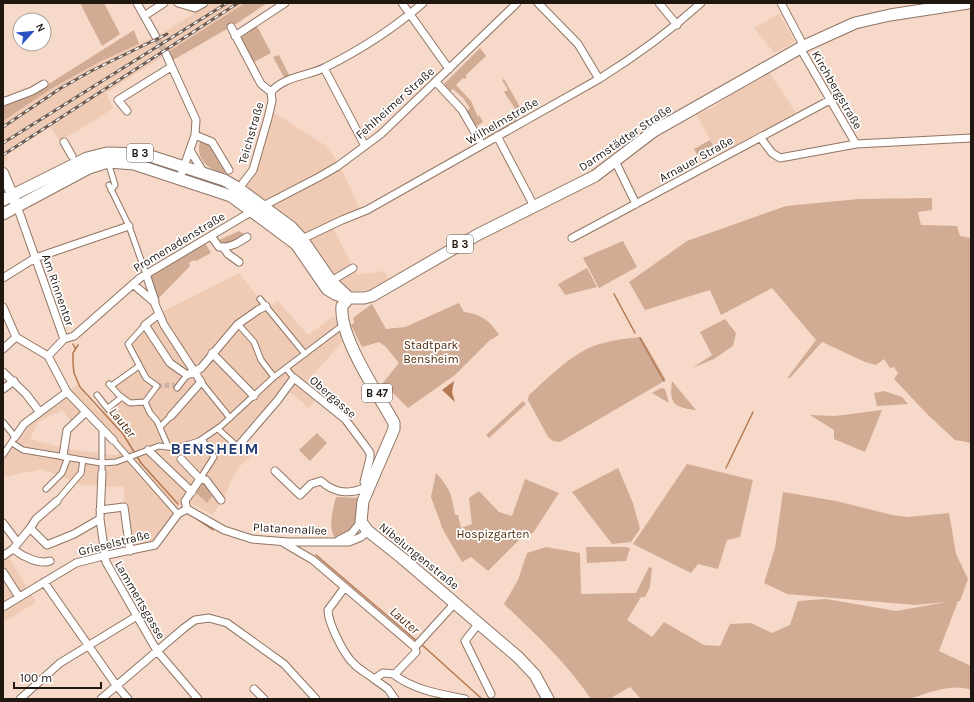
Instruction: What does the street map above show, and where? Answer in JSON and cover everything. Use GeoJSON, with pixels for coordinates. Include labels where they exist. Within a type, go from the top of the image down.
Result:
{"type":"FeatureCollection","features":[{"type":"Feature","properties":{"kind":"main road","name":"Darmstädter Straße"},"geometry":{"type":"LineString","coordinates":[[349,298],[364,298],[372,296],[477,234],[595,176],[654,131],[802,47],[855,24],[890,14],[951,4],[968,3]]}},
{"type":"Feature","properties":{"kind":"main road","name":"B 3"},"geometry":{"type":"LineString","coordinates":[[3,214],[11,201],[96,161],[124,152],[144,154],[203,172],[224,180],[238,188],[291,227],[302,239],[329,285]]}},
{"type":"Feature","properties":{"kind":"main road","name":"B 3"},"geometry":{"type":"LineString","coordinates":[[96,161],[134,164],[231,196],[296,244],[337,296],[349,298]]}},
{"type":"Feature","properties":{"kind":"main road"},"geometry":{"type":"LineString","coordinates":[[3,173],[11,201]]}},
{"type":"Feature","properties":{"kind":"main road","name":"B 47"},"geometry":{"type":"LineString","coordinates":[[329,285],[343,322]]}},
{"type":"Feature","properties":{"kind":"main road"},"geometry":{"type":"LineString","coordinates":[[343,322],[349,298]]}},
{"type":"Feature","properties":{"kind":"main road","name":"Nibelungenstraße"},"geometry":{"type":"LineString","coordinates":[[343,322],[358,357],[394,423],[394,429],[390,441],[367,488],[363,501],[364,526],[526,664],[548,699]]}},
{"type":"Feature","properties":{"kind":"street"},"geometry":{"type":"LineString","coordinates":[[137,3],[156,37]]}},
{"type":"Feature","properties":{"kind":"street"},"geometry":{"type":"LineString","coordinates":[[144,16],[164,3]]}},
{"type":"Feature","properties":{"kind":"street"},"geometry":{"type":"LineString","coordinates":[[178,3],[195,8],[204,3]]}},
{"type":"Feature","properties":{"kind":"street"},"geometry":{"type":"LineString","coordinates":[[235,36],[285,3]]}},
{"type":"Feature","properties":{"kind":"street"},"geometry":{"type":"LineString","coordinates":[[402,3],[449,69]]}},
{"type":"Feature","properties":{"kind":"street"},"geometry":{"type":"LineString","coordinates":[[271,92],[278,84],[324,68],[371,43],[423,3]]}},
{"type":"Feature","properties":{"kind":"street","name":"Fehlheimer Straße"},"geometry":{"type":"LineString","coordinates":[[253,211],[264,207],[319,178],[366,146],[381,134],[436,82],[517,3]]}},
{"type":"Feature","properties":{"kind":"street"},"geometry":{"type":"LineString","coordinates":[[538,3],[578,44],[599,79]]}},
{"type":"Feature","properties":{"kind":"street"},"geometry":{"type":"LineString","coordinates":[[659,3],[676,25]]}},
{"type":"Feature","properties":{"kind":"street","name":"Wilhelmstraße"},"geometry":{"type":"LineString","coordinates":[[302,239],[337,222],[367,210],[599,79],[635,57],[701,3]]}},
{"type":"Feature","properties":{"kind":"street","name":"Kirchbergstraße"},"geometry":{"type":"LineString","coordinates":[[781,3],[801,41],[803,53],[856,144]]}},
{"type":"Feature","properties":{"kind":"street","name":"Teichstraße"},"geometry":{"type":"LineString","coordinates":[[231,28],[261,84],[271,92],[272,101],[253,170],[243,183]]}},
{"type":"Feature","properties":{"kind":"street"},"geometry":{"type":"LineString","coordinates":[[166,54],[195,115],[195,135],[180,178]]}},
{"type":"Feature","properties":{"kind":"street"},"geometry":{"type":"LineString","coordinates":[[127,111],[118,100],[171,67]]}},
{"type":"Feature","properties":{"kind":"street"},"geometry":{"type":"LineString","coordinates":[[324,68],[366,146]]}},
{"type":"Feature","properties":{"kind":"street"},"geometry":{"type":"LineString","coordinates":[[436,82],[462,110],[482,145]]}},
{"type":"Feature","properties":{"kind":"street"},"geometry":{"type":"LineString","coordinates":[[3,102],[32,91],[44,84]]}},
{"type":"Feature","properties":{"kind":"street","name":"Arnauer Straße"},"geometry":{"type":"LineString","coordinates":[[572,238],[830,100]]}},
{"type":"Feature","properties":{"kind":"street"},"geometry":{"type":"LineString","coordinates":[[195,135],[212,142],[229,170]]}},
{"type":"Feature","properties":{"kind":"street"},"geometry":{"type":"LineString","coordinates":[[497,136],[534,206]]}},
{"type":"Feature","properties":{"kind":"street"},"geometry":{"type":"LineString","coordinates":[[760,137],[768,149],[780,158],[856,144],[971,138]]}},
{"type":"Feature","properties":{"kind":"street"},"geometry":{"type":"LineString","coordinates":[[64,142],[72,156]]}},
{"type":"Feature","properties":{"kind":"street"},"geometry":{"type":"LineString","coordinates":[[190,150],[203,172]]}},
{"type":"Feature","properties":{"kind":"street"},"geometry":{"type":"LineString","coordinates":[[96,161],[115,185],[110,188],[129,226],[147,276],[155,301],[154,302],[164,325],[201,382],[230,418]]}},
{"type":"Feature","properties":{"kind":"street"},"geometry":{"type":"LineString","coordinates":[[615,161],[636,204]]}},
{"type":"Feature","properties":{"kind":"street","name":"Am Rinnentor"},"geometry":{"type":"LineString","coordinates":[[11,201],[35,258],[64,339],[48,356]]}},
{"type":"Feature","properties":{"kind":"street","name":"Promenadenstraße"},"geometry":{"type":"LineString","coordinates":[[64,339],[74,336],[133,284],[253,211]]}},
{"type":"Feature","properties":{"kind":"street"},"geometry":{"type":"LineString","coordinates":[[3,278],[35,258],[129,226]]}},
{"type":"Feature","properties":{"kind":"street"},"geometry":{"type":"LineString","coordinates":[[211,236],[219,247],[238,243],[247,236]]}},
{"type":"Feature","properties":{"kind":"street"},"geometry":{"type":"LineString","coordinates":[[223,247],[228,254],[239,262]]}},
{"type":"Feature","properties":{"kind":"street"},"geometry":{"type":"LineString","coordinates":[[329,285],[353,268]]}},
{"type":"Feature","properties":{"kind":"street"},"geometry":{"type":"LineString","coordinates":[[133,284],[154,302]]}},
{"type":"Feature","properties":{"kind":"street"},"geometry":{"type":"LineString","coordinates":[[260,299],[305,354]]}},
{"type":"Feature","properties":{"kind":"street"},"geometry":{"type":"LineString","coordinates":[[177,388],[187,375],[201,368],[212,353],[238,324],[266,306]]}},
{"type":"Feature","properties":{"kind":"street"},"geometry":{"type":"LineString","coordinates":[[3,307],[16,337],[48,356],[67,392],[85,413],[130,457],[178,514],[187,509],[185,500],[192,492],[214,457],[202,439]]}},
{"type":"Feature","properties":{"kind":"street"},"geometry":{"type":"LineString","coordinates":[[139,366],[110,385],[122,398],[130,403],[145,402],[157,386],[146,378],[128,344],[159,314]]}},
{"type":"Feature","properties":{"kind":"street"},"geometry":{"type":"LineString","coordinates":[[3,422],[13,440],[23,450],[101,463],[116,462],[159,446],[176,448],[202,439],[218,429],[274,377],[305,354],[343,322]]}},
{"type":"Feature","properties":{"kind":"street"},"geometry":{"type":"LineString","coordinates":[[238,324],[254,342],[261,360],[274,377]]}},
{"type":"Feature","properties":{"kind":"street"},"geometry":{"type":"LineString","coordinates":[[145,326],[170,363],[187,375]]}},
{"type":"Feature","properties":{"kind":"street"},"geometry":{"type":"LineString","coordinates":[[3,349],[16,337]]}},
{"type":"Feature","properties":{"kind":"street"},"geometry":{"type":"LineString","coordinates":[[212,353],[254,396]]}},
{"type":"Feature","properties":{"kind":"street","name":"Obergasse"},"geometry":{"type":"LineString","coordinates":[[286,368],[294,378],[345,419],[366,447],[370,453],[364,479],[367,488]]}},
{"type":"Feature","properties":{"kind":"street"},"geometry":{"type":"LineString","coordinates":[[3,372],[14,381],[39,411]]}},
{"type":"Feature","properties":{"kind":"street"},"geometry":{"type":"LineString","coordinates":[[218,429],[238,447],[277,401],[294,378]]}},
{"type":"Feature","properties":{"kind":"street"},"geometry":{"type":"LineString","coordinates":[[3,389],[14,381]]}},
{"type":"Feature","properties":{"kind":"street"},"geometry":{"type":"LineString","coordinates":[[160,427],[201,382]]}},
{"type":"Feature","properties":{"kind":"street"},"geometry":{"type":"LineString","coordinates":[[3,455],[24,424],[39,411],[67,392]]}},
{"type":"Feature","properties":{"kind":"street"},"geometry":{"type":"LineString","coordinates":[[97,395],[108,408],[122,398]]}},
{"type":"Feature","properties":{"kind":"street"},"geometry":{"type":"LineString","coordinates":[[145,402],[146,406],[160,427],[168,446]]}},
{"type":"Feature","properties":{"kind":"street"},"geometry":{"type":"LineString","coordinates":[[46,489],[62,473],[66,456],[67,430],[85,413]]}},
{"type":"Feature","properties":{"kind":"street"},"geometry":{"type":"LineString","coordinates":[[102,430],[102,473]]}},
{"type":"Feature","properties":{"kind":"street"},"geometry":{"type":"LineString","coordinates":[[145,452],[192,492]]}},
{"type":"Feature","properties":{"kind":"street"},"geometry":{"type":"LineString","coordinates":[[181,459],[200,479],[206,480],[221,500]]}},
{"type":"Feature","properties":{"kind":"street"},"geometry":{"type":"LineString","coordinates":[[3,556],[13,549],[36,519],[57,501],[81,473],[83,460]]}},
{"type":"Feature","properties":{"kind":"street"},"geometry":{"type":"LineString","coordinates":[[274,471],[300,495],[311,484],[321,481],[328,487],[339,492],[367,488]]}},
{"type":"Feature","properties":{"kind":"street","name":"Lammertsgasse"},"geometry":{"type":"LineString","coordinates":[[102,473],[100,519],[106,562],[157,651],[198,699]]}},
{"type":"Feature","properties":{"kind":"street"},"geometry":{"type":"LineString","coordinates":[[100,510],[124,507],[130,551]]}},
{"type":"Feature","properties":{"kind":"street","name":"Platanenallee"},"geometry":{"type":"LineString","coordinates":[[187,509],[212,524],[235,534],[252,539],[282,542],[349,542],[361,537],[364,526]]}},
{"type":"Feature","properties":{"kind":"street","name":"Grieselstraße"},"geometry":{"type":"LineString","coordinates":[[3,606],[76,564],[105,555],[155,546],[178,514]]}},
{"type":"Feature","properties":{"kind":"street"},"geometry":{"type":"LineString","coordinates":[[31,527],[32,530],[47,545],[74,534],[100,519]]}},
{"type":"Feature","properties":{"kind":"street"},"geometry":{"type":"LineString","coordinates":[[3,523],[18,543]]}},
{"type":"Feature","properties":{"kind":"street","name":"Platanenallee"},"geometry":{"type":"LineString","coordinates":[[337,542],[364,526]]}},
{"type":"Feature","properties":{"kind":"street"},"geometry":{"type":"LineString","coordinates":[[282,542],[313,560],[417,644]]}},
{"type":"Feature","properties":{"kind":"street"},"geometry":{"type":"LineString","coordinates":[[13,549],[40,562],[50,561]]}},
{"type":"Feature","properties":{"kind":"street"},"geometry":{"type":"LineString","coordinates":[[3,572],[18,597]]}},
{"type":"Feature","properties":{"kind":"street"},"geometry":{"type":"LineString","coordinates":[[44,582],[90,645],[116,685],[128,699]]}},
{"type":"Feature","properties":{"kind":"street"},"geometry":{"type":"LineString","coordinates":[[345,587],[328,610],[336,636],[352,663],[388,689],[395,699]]}},
{"type":"Feature","properties":{"kind":"street"},"geometry":{"type":"LineString","coordinates":[[393,674],[401,669],[416,652],[417,644],[455,603]]}},
{"type":"Feature","properties":{"kind":"street"},"geometry":{"type":"LineString","coordinates":[[20,699],[60,663],[137,616]]}},
{"type":"Feature","properties":{"kind":"street"},"geometry":{"type":"LineString","coordinates":[[101,699],[192,622],[210,618],[220,620],[233,627],[284,664],[316,699]]}},
{"type":"Feature","properties":{"kind":"street"},"geometry":{"type":"LineString","coordinates":[[479,623],[465,640],[491,694]]}},
{"type":"Feature","properties":{"kind":"street"},"geometry":{"type":"LineString","coordinates":[[376,681],[383,673],[393,674],[412,686],[427,691],[464,699]]}},
{"type":"Feature","properties":{"kind":"street"},"geometry":{"type":"LineString","coordinates":[[254,689],[264,699]]}},
{"type":"Feature","properties":{"kind":"shaded area"},"geometry":{"type":"Polygon","coordinates":[[[215,3],[245,3],[106,93],[113,108],[95,120],[60,141],[50,127],[6,155],[8,159],[3,163],[3,121],[51,89],[99,62],[163,33],[201,9],[215,3]]]}},
{"type":"Feature","properties":{"kind":"shaded area"},"geometry":{"type":"Polygon","coordinates":[[[779,14],[795,42],[774,53],[754,28],[779,14]]]}},
{"type":"Feature","properties":{"kind":"shaded area"},"geometry":{"type":"Polygon","coordinates":[[[769,72],[796,113],[719,155],[696,114],[712,108],[735,92],[769,72]]]}},
{"type":"Feature","properties":{"kind":"shaded area"},"geometry":{"type":"Polygon","coordinates":[[[272,111],[326,146],[338,162],[361,211],[331,224],[357,275],[384,271],[390,282],[369,290],[353,291],[343,289],[242,187],[254,171],[272,111]]]}},
{"type":"Feature","properties":{"kind":"shaded area"},"geometry":{"type":"Polygon","coordinates":[[[239,273],[266,308],[278,301],[308,335],[334,316],[345,339],[304,385],[317,397],[309,408],[285,388],[240,444],[250,457],[240,466],[231,481],[223,501],[212,515],[187,501],[177,507],[177,515],[159,541],[132,552],[124,505],[124,487],[83,485],[42,469],[4,477],[3,479],[3,454],[34,410],[77,385],[101,414],[118,402],[111,389],[138,365],[127,345],[164,311],[239,273]],[[62,410],[38,422],[30,439],[64,448],[88,452],[115,455],[122,453],[102,435],[84,414],[72,423],[62,410]]]}},
{"type":"Feature","properties":{"kind":"shaded area"},"geometry":{"type":"Polygon","coordinates":[[[454,381],[452,392],[455,402],[442,390],[454,381]]]}},
{"type":"Feature","properties":{"kind":"shaded area"},"geometry":{"type":"Polygon","coordinates":[[[3,548],[36,602],[3,623],[3,548]]]}},
{"type":"Feature","properties":{"kind":"green space"},"geometry":{"type":"Polygon","coordinates":[[[80,3],[104,3],[120,34],[102,46],[80,3]]]}},
{"type":"Feature","properties":{"kind":"green space"},"geometry":{"type":"Polygon","coordinates":[[[245,3],[267,3],[239,22],[173,60],[168,52],[245,3]]]}},
{"type":"Feature","properties":{"kind":"green space"},"geometry":{"type":"Polygon","coordinates":[[[257,26],[271,53],[254,62],[241,39],[242,35],[257,26]]]}},
{"type":"Feature","properties":{"kind":"green space"},"geometry":{"type":"Polygon","coordinates":[[[134,30],[139,44],[99,62],[51,89],[3,121],[3,106],[33,94],[134,30]]]}},
{"type":"Feature","properties":{"kind":"green space"},"geometry":{"type":"Polygon","coordinates":[[[480,48],[486,56],[465,76],[467,77],[465,79],[463,78],[456,85],[471,101],[478,117],[479,115],[483,122],[477,126],[474,125],[467,111],[470,108],[463,98],[453,89],[450,91],[444,84],[480,48]]]}},
{"type":"Feature","properties":{"kind":"green space"},"geometry":{"type":"Polygon","coordinates":[[[279,55],[290,77],[285,79],[273,57],[279,55]]]}},
{"type":"Feature","properties":{"kind":"green space"},"geometry":{"type":"Polygon","coordinates":[[[504,79],[525,116],[516,110],[504,92],[508,90],[502,80],[504,79]]]}},
{"type":"Feature","properties":{"kind":"green space"},"geometry":{"type":"Polygon","coordinates":[[[513,116],[518,121],[492,137],[488,138],[484,134],[486,128],[507,117],[513,116]]]}},
{"type":"Feature","properties":{"kind":"green space"},"geometry":{"type":"Polygon","coordinates":[[[710,140],[717,152],[701,161],[694,149],[710,140]]]}},
{"type":"Feature","properties":{"kind":"green space"},"geometry":{"type":"Polygon","coordinates":[[[200,141],[211,146],[225,172],[224,175],[208,166],[201,158],[199,153],[200,141]]]}},
{"type":"Feature","properties":{"kind":"green space"},"geometry":{"type":"Polygon","coordinates":[[[932,198],[932,210],[918,212],[921,225],[957,226],[960,236],[971,238],[971,443],[955,440],[928,415],[894,379],[898,373],[894,367],[890,368],[884,359],[876,365],[865,362],[822,342],[789,379],[788,377],[816,340],[772,288],[721,315],[710,290],[645,310],[629,282],[687,241],[786,206],[859,199],[932,198]]]}},
{"type":"Feature","properties":{"kind":"green space"},"geometry":{"type":"Polygon","coordinates":[[[239,231],[244,234],[236,241],[220,245],[217,241],[239,231]]]}},
{"type":"Feature","properties":{"kind":"green space"},"geometry":{"type":"Polygon","coordinates":[[[623,241],[637,267],[599,288],[583,258],[623,241]]]}},
{"type":"Feature","properties":{"kind":"green space"},"geometry":{"type":"Polygon","coordinates":[[[205,243],[211,253],[189,263],[190,266],[158,299],[150,276],[205,243]]]}},
{"type":"Feature","properties":{"kind":"green space"},"geometry":{"type":"Polygon","coordinates":[[[587,268],[597,287],[565,295],[558,284],[587,268]]]}},
{"type":"Feature","properties":{"kind":"green space","name":"Stadtpark Bensheim"},"geometry":{"type":"Polygon","coordinates":[[[459,303],[464,312],[480,316],[492,326],[499,335],[490,340],[455,375],[408,408],[382,384],[399,363],[385,346],[379,342],[362,347],[351,325],[354,323],[353,318],[372,304],[386,329],[405,327],[459,303]]]}},
{"type":"Feature","properties":{"kind":"green space"},"geometry":{"type":"Polygon","coordinates":[[[725,319],[736,333],[733,346],[714,359],[692,368],[712,355],[700,332],[725,319]]]}},
{"type":"Feature","properties":{"kind":"green space"},"geometry":{"type":"Polygon","coordinates":[[[641,337],[666,380],[560,442],[553,441],[548,437],[528,400],[529,395],[549,376],[579,353],[593,346],[606,342],[641,337]]]}},
{"type":"Feature","properties":{"kind":"green space"},"geometry":{"type":"Polygon","coordinates":[[[672,381],[696,410],[678,406],[675,403],[671,395],[672,381]]]}},
{"type":"Feature","properties":{"kind":"green space"},"geometry":{"type":"Polygon","coordinates":[[[661,388],[665,389],[669,403],[652,393],[661,388]]]}},
{"type":"Feature","properties":{"kind":"green space"},"geometry":{"type":"Polygon","coordinates":[[[884,391],[902,397],[908,404],[877,406],[874,393],[884,391]]]}},
{"type":"Feature","properties":{"kind":"green space"},"geometry":{"type":"Polygon","coordinates":[[[523,401],[526,404],[489,438],[486,435],[523,401]]]}},
{"type":"Feature","properties":{"kind":"green space"},"geometry":{"type":"Polygon","coordinates":[[[882,410],[865,452],[834,439],[834,430],[810,415],[835,416],[882,410]]]}},
{"type":"Feature","properties":{"kind":"green space"},"geometry":{"type":"Polygon","coordinates":[[[317,433],[327,443],[310,461],[299,450],[317,433]]]}},
{"type":"Feature","properties":{"kind":"green space"},"geometry":{"type":"Polygon","coordinates":[[[687,464],[753,480],[740,537],[727,540],[718,569],[698,564],[691,573],[633,544],[687,464]]]}},
{"type":"Feature","properties":{"kind":"green space"},"geometry":{"type":"Polygon","coordinates":[[[618,468],[633,503],[640,529],[631,542],[612,544],[572,492],[618,468]]]}},
{"type":"Feature","properties":{"kind":"green space","name":"Hospizgarten"},"geometry":{"type":"Polygon","coordinates":[[[436,473],[450,492],[455,515],[458,515],[461,528],[472,524],[469,498],[479,491],[499,512],[512,516],[525,479],[559,493],[533,533],[523,536],[488,571],[471,557],[462,562],[443,530],[431,497],[436,473]]]}},
{"type":"Feature","properties":{"kind":"green space"},"geometry":{"type":"Polygon","coordinates":[[[204,481],[212,489],[210,494],[213,495],[207,503],[196,493],[204,481]]]}},
{"type":"Feature","properties":{"kind":"green space"},"geometry":{"type":"Polygon","coordinates":[[[783,492],[836,501],[892,515],[908,517],[949,513],[956,554],[968,579],[939,651],[971,666],[971,690],[963,688],[948,688],[909,699],[641,699],[630,687],[609,699],[591,699],[572,673],[504,604],[518,580],[527,553],[546,547],[580,553],[581,594],[636,593],[649,567],[652,568],[650,587],[645,597],[641,597],[627,620],[652,637],[664,622],[704,645],[720,646],[730,624],[751,623],[772,633],[790,625],[798,601],[826,599],[896,611],[947,602],[915,605],[787,594],[764,583],[775,548],[783,492]]]}},
{"type":"Feature","properties":{"kind":"green space"},"geometry":{"type":"Polygon","coordinates":[[[336,497],[360,498],[355,529],[336,539],[333,535],[331,524],[336,497]]]}},
{"type":"Feature","properties":{"kind":"green space"},"geometry":{"type":"Polygon","coordinates":[[[586,547],[630,548],[626,561],[587,563],[586,547]]]}},
{"type":"Feature","properties":{"kind":"waterway"},"geometry":{"type":"LineString","coordinates":[[614,294],[635,333]]}},
{"type":"Feature","properties":{"kind":"waterway"},"geometry":{"type":"LineString","coordinates":[[640,338],[664,381]]}},
{"type":"Feature","properties":{"kind":"waterway","name":"Lauter"},"geometry":{"type":"LineString","coordinates":[[73,344],[75,348]]}},
{"type":"Feature","properties":{"kind":"waterway","name":"Lauter"},"geometry":{"type":"LineString","coordinates":[[78,345],[73,353],[73,363],[74,373],[80,387],[123,434],[141,463],[178,504]]}},
{"type":"Feature","properties":{"kind":"waterway"},"geometry":{"type":"LineString","coordinates":[[726,468],[753,412]]}},
{"type":"Feature","properties":{"kind":"waterway","name":"Lauter"},"geometry":{"type":"LineString","coordinates":[[191,515],[213,530]]}},
{"type":"Feature","properties":{"kind":"waterway","name":"Lauter"},"geometry":{"type":"LineString","coordinates":[[316,555],[418,642]]}},
{"type":"Feature","properties":{"kind":"waterway","name":"Lauter"},"geometry":{"type":"LineString","coordinates":[[421,644],[482,699]]}},
{"type":"Feature","properties":{"kind":"tunnel"},"geometry":{"type":"LineString","coordinates":[[156,37],[166,54]]}},
{"type":"Feature","properties":{"kind":"tunnel"},"geometry":{"type":"LineString","coordinates":[[157,386],[173,385],[177,388]]}},
{"type":"Feature","properties":{"kind":"railway"},"geometry":{"type":"LineString","coordinates":[[3,143],[227,3]]}},
{"type":"Feature","properties":{"kind":"railway"},"geometry":{"type":"LineString","coordinates":[[3,155],[238,3]]}},
{"type":"Feature","properties":{"kind":"railway"},"geometry":{"type":"LineString","coordinates":[[3,127],[61,88],[91,71],[167,34]]}},
{"type":"Feature","properties":{"kind":"district","name":"BENSHEIM"},"geometry":{"type":"Point","coordinates":[215,448]}}]}
